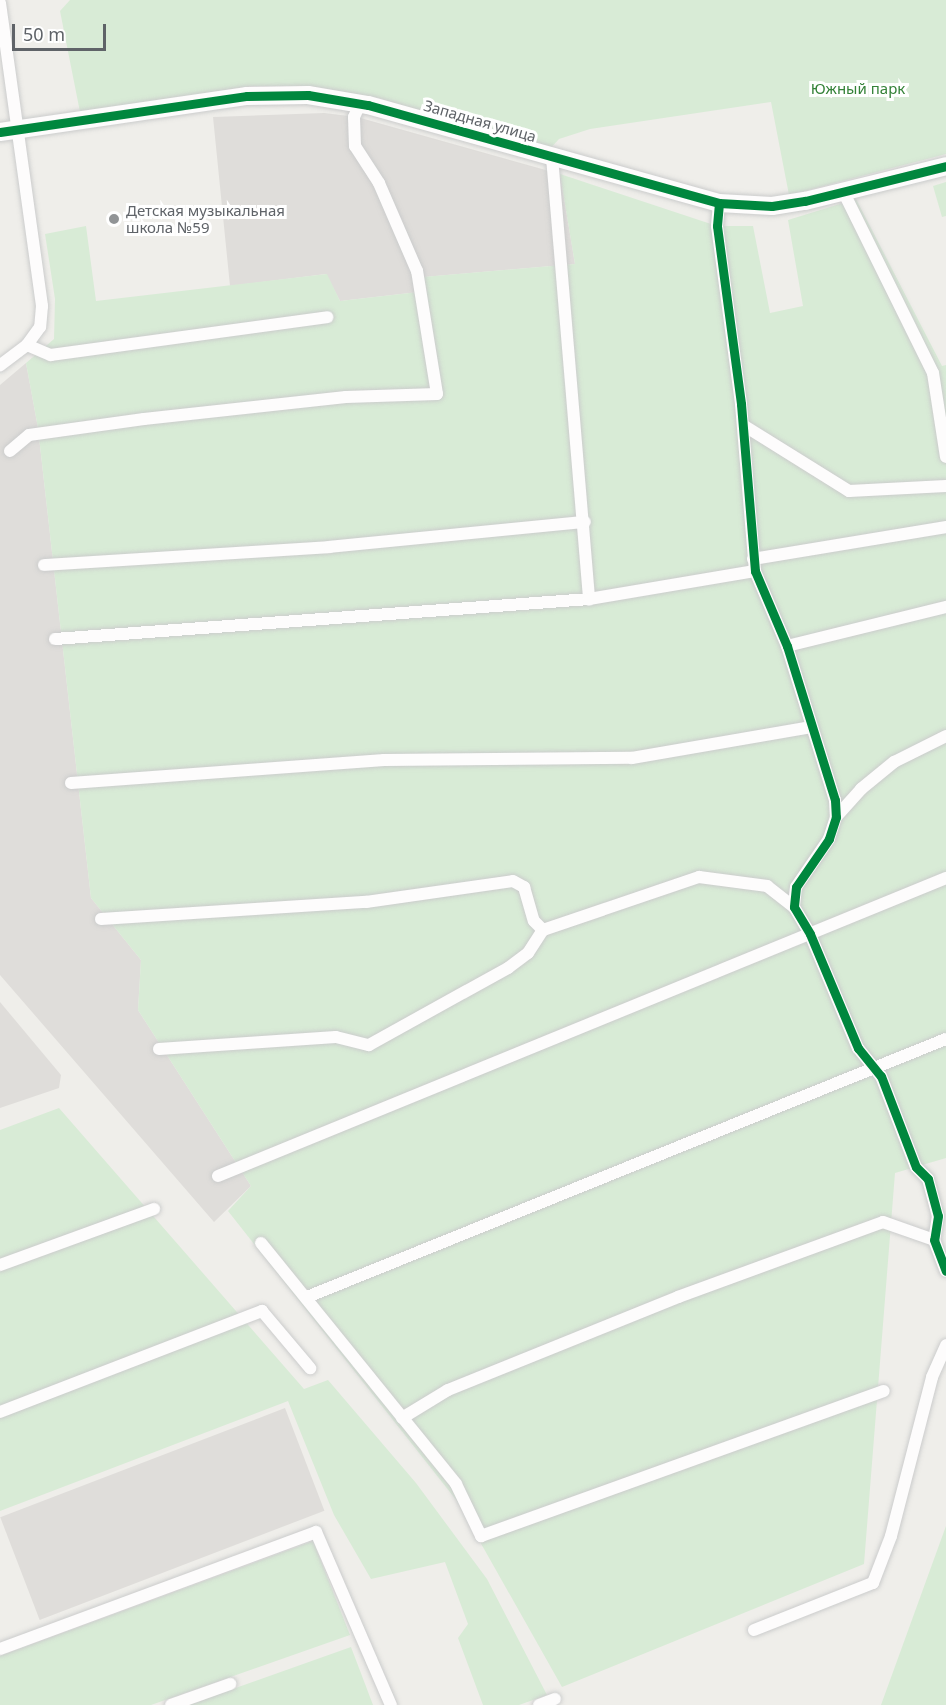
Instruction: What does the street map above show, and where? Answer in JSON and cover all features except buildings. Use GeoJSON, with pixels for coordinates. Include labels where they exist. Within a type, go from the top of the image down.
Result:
{"type":"FeatureCollection","features":[{"type":"Feature","properties":{"kind":"street"},"geometry":{"type":"LineString","coordinates":[[0,3],[8,131],[42,306],[40,327],[27,345],[0,365]]}},
{"type":"Feature","properties":{"kind":"street","name":"Западная улица"},"geometry":{"type":"LineString","coordinates":[[8,131],[247,96],[308,95],[360,104],[719,204],[772,206],[844,193],[946,166]]}},
{"type":"Feature","properties":{"kind":"street"},"geometry":{"type":"LineString","coordinates":[[10,451],[29,435],[133,420],[346,397],[437,394],[417,271],[379,183],[355,146],[354,117],[360,104]]}},
{"type":"Feature","properties":{"kind":"street"},"geometry":{"type":"LineString","coordinates":[[552,157],[585,522],[589,599]]}},
{"type":"Feature","properties":{"kind":"street"},"geometry":{"type":"LineString","coordinates":[[844,193],[933,373],[946,457]]}},
{"type":"Feature","properties":{"kind":"street"},"geometry":{"type":"LineString","coordinates":[[719,204],[726,309],[743,425],[754,565],[787,646],[835,800],[836,817],[829,839],[796,887],[794,907]]}},
{"type":"Feature","properties":{"kind":"street"},"geometry":{"type":"LineString","coordinates":[[27,345],[51,355],[327,317]]}},
{"type":"Feature","properties":{"kind":"street"},"geometry":{"type":"LineString","coordinates":[[743,425],[849,491],[946,486]]}},
{"type":"Feature","properties":{"kind":"street"},"geometry":{"type":"LineString","coordinates":[[44,565],[329,547],[585,522]]}},
{"type":"Feature","properties":{"kind":"street"},"geometry":{"type":"LineString","coordinates":[[55,639],[589,599],[946,527]]}},
{"type":"Feature","properties":{"kind":"street"},"geometry":{"type":"LineString","coordinates":[[787,646],[946,608]]}},
{"type":"Feature","properties":{"kind":"street"},"geometry":{"type":"LineString","coordinates":[[71,783],[384,760],[632,758],[811,727]]}},
{"type":"Feature","properties":{"kind":"street"},"geometry":{"type":"LineString","coordinates":[[836,817],[861,789],[894,762],[946,736]]}},
{"type":"Feature","properties":{"kind":"street"},"geometry":{"type":"LineString","coordinates":[[159,1049],[336,1037],[369,1045],[508,968],[528,953],[543,930],[699,877],[767,886],[794,907],[810,934],[839,1010],[858,1048],[881,1076],[916,1167],[928,1179],[938,1216],[934,1240],[946,1271]]}},
{"type":"Feature","properties":{"kind":"street"},"geometry":{"type":"LineString","coordinates":[[218,1176],[946,878]]}},
{"type":"Feature","properties":{"kind":"street"},"geometry":{"type":"LineString","coordinates":[[101,918],[366,902],[513,881],[524,887],[534,921],[543,930]]}},
{"type":"Feature","properties":{"kind":"street"},"geometry":{"type":"LineString","coordinates":[[307,1297],[946,1039]]}},
{"type":"Feature","properties":{"kind":"street"},"geometry":{"type":"LineString","coordinates":[[0,1265],[154,1209]]}},
{"type":"Feature","properties":{"kind":"street"},"geometry":{"type":"LineString","coordinates":[[402,1418],[459,1385],[678,1298],[883,1222],[934,1240]]}},
{"type":"Feature","properties":{"kind":"street"},"geometry":{"type":"LineString","coordinates":[[261,1243],[456,1484],[481,1536],[884,1391]]}},
{"type":"Feature","properties":{"kind":"street"},"geometry":{"type":"LineString","coordinates":[[0,1412],[262,1311],[310,1368]]}},
{"type":"Feature","properties":{"kind":"street"},"geometry":{"type":"LineString","coordinates":[[754,1630],[873,1583],[891,1536],[932,1377],[946,1345]]}},
{"type":"Feature","properties":{"kind":"street"},"geometry":{"type":"LineString","coordinates":[[0,1649],[316,1532],[391,1705]]}},
{"type":"Feature","properties":{"kind":"street"},"geometry":{"type":"LineString","coordinates":[[171,1705],[230,1684]]}},
{"type":"Feature","properties":{"kind":"street"},"geometry":{"type":"LineString","coordinates":[[539,1705],[555,1699]]}},
{"type":"Feature","properties":{"kind":"shaded area"},"geometry":{"type":"Polygon","coordinates":[[[324,113],[357,117],[560,174],[575,264],[424,277],[427,291],[340,301],[326,274],[230,286],[213,117],[324,113]]]}},
{"type":"Feature","properties":{"kind":"shaded area"},"geometry":{"type":"Polygon","coordinates":[[[26,363],[38,428],[91,898],[141,960],[138,1010],[251,1186],[214,1222],[0,975],[0,385],[26,363]]]}},
{"type":"Feature","properties":{"kind":"shaded area"},"geometry":{"type":"Polygon","coordinates":[[[0,1002],[61,1075],[59,1088],[0,1108],[0,1002]]]}},
{"type":"Feature","properties":{"kind":"shaded area"},"geometry":{"type":"Polygon","coordinates":[[[285,1408],[324,1511],[40,1620],[0,1517],[285,1408]]]}},
{"type":"Feature","properties":{"kind":"green space","name":"Южный парк"},"geometry":{"type":"Polygon","coordinates":[[[70,0],[946,0],[946,154],[789,195],[771,102],[590,129],[559,139],[547,152],[379,98],[315,87],[251,86],[80,112],[60,11],[70,0]]]}},
{"type":"Feature","properties":{"kind":"green space"},"geometry":{"type":"Polygon","coordinates":[[[560,174],[717,226],[753,226],[770,313],[803,306],[788,220],[856,199],[942,366],[946,365],[946,1158],[895,1173],[864,1564],[562,1687],[457,1501],[228,1211],[251,1186],[138,1010],[141,960],[91,898],[38,428],[26,363],[54,339],[55,299],[45,234],[86,226],[96,301],[327,274],[340,301],[427,291],[423,277],[575,264],[560,174]]]}},
{"type":"Feature","properties":{"kind":"green space"},"geometry":{"type":"Polygon","coordinates":[[[946,182],[946,216],[942,217],[933,186],[946,182]]]}},
{"type":"Feature","properties":{"kind":"green space"},"geometry":{"type":"Polygon","coordinates":[[[59,1108],[304,1389],[328,1380],[416,1483],[487,1579],[547,1695],[519,1705],[483,1705],[458,1638],[468,1624],[445,1562],[371,1579],[334,1515],[288,1401],[0,1511],[0,1130],[59,1108]]]}},
{"type":"Feature","properties":{"kind":"green space"},"geometry":{"type":"Polygon","coordinates":[[[946,1526],[946,1705],[881,1705],[946,1526]]]}},
{"type":"Feature","properties":{"kind":"green space"},"geometry":{"type":"Polygon","coordinates":[[[313,1541],[350,1635],[151,1705],[0,1705],[0,1656],[313,1541]]]}},
{"type":"Feature","properties":{"kind":"green space"},"geometry":{"type":"Polygon","coordinates":[[[351,1647],[373,1705],[188,1705],[351,1647]]]}},
{"type":"Feature","properties":{"kind":"cycle path"},"geometry":{"type":"LineString","coordinates":[[0,132],[247,96],[308,95],[368,105],[719,203],[772,206],[805,201],[946,166]]}},
{"type":"Feature","properties":{"kind":"cycle path"},"geometry":{"type":"LineString","coordinates":[[719,203],[717,226],[741,404],[755,571],[787,646],[835,800],[836,817],[829,839],[796,887],[794,907],[810,934],[858,1048],[881,1076],[916,1167],[928,1179],[938,1216],[934,1240],[946,1271]]}},
{"type":"Feature","properties":{"kind":"place","name":"Детская музыкальная школа №59"},"geometry":{"type":"Point","coordinates":[114,219]}}]}
